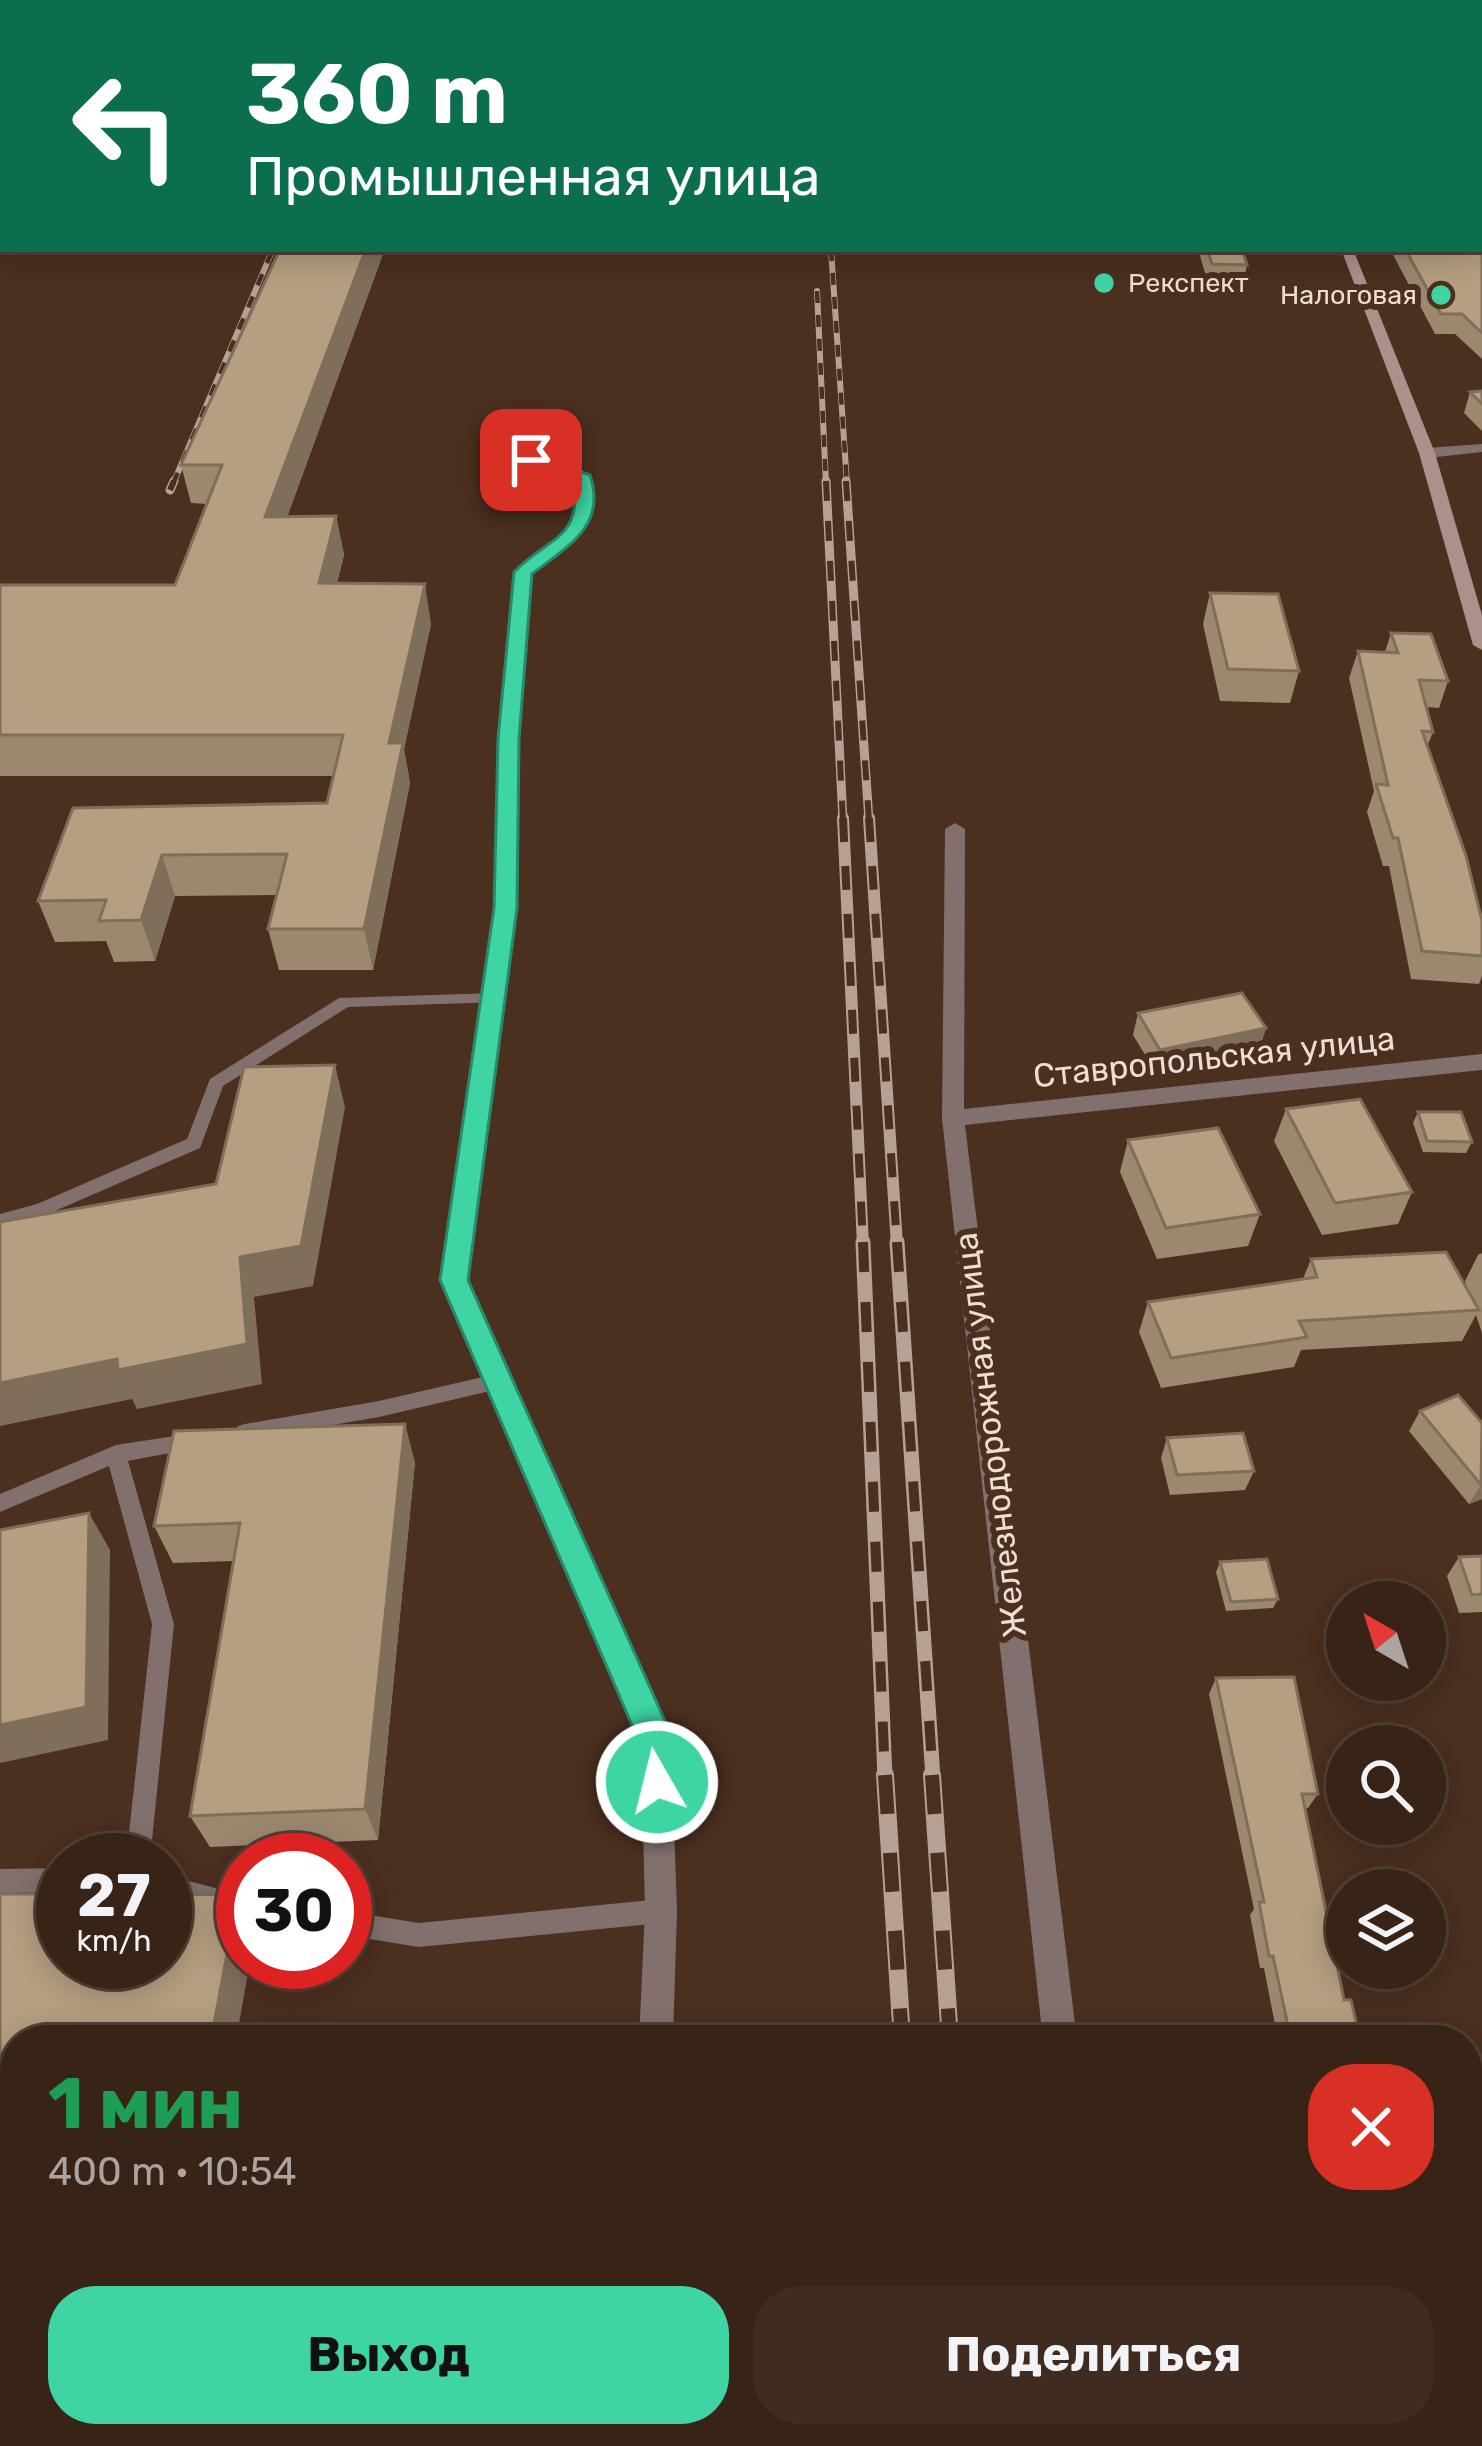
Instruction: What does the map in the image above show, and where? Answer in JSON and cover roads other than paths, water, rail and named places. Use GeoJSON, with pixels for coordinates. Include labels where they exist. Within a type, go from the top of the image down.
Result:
{"type":"FeatureCollection","features":[{"type":"Feature","properties":{"kind":"main road"},"geometry":{"type":"LineString","coordinates":[[1348,252],[1482,583]]}},
{"type":"Feature","properties":{"kind":"main road"},"geometry":{"type":"LineString","coordinates":[[1432,453],[1482,645]]}},
{"type":"Feature","properties":{"kind":"street"},"geometry":{"type":"LineString","coordinates":[[1432,453],[1482,448]]}},
{"type":"Feature","properties":{"kind":"street"},"geometry":{"type":"LineString","coordinates":[[531,460],[584,478],[586,510],[579,528],[523,572],[509,739],[506,908],[454,1280],[656,1739],[661,1911],[657,2025]]}},
{"type":"Feature","properties":{"kind":"street","name":"Железнодорожная улица"},"geometry":{"type":"LineString","coordinates":[[955,829],[953,1118],[1058,2025]]}},
{"type":"Feature","properties":{"kind":"street","name":"Ставропольская улица"},"geometry":{"type":"LineString","coordinates":[[953,1118],[1482,1062]]}},
{"type":"Feature","properties":{"kind":"lane"},"geometry":{"type":"LineString","coordinates":[[0,1221],[42,1208],[194,1143],[216,1083],[345,1002],[496,998]]}},
{"type":"Feature","properties":{"kind":"lane"},"geometry":{"type":"LineString","coordinates":[[0,1503],[116,1454],[379,1409],[496,1382]]}},
{"type":"Feature","properties":{"kind":"lane"},"geometry":{"type":"LineString","coordinates":[[116,1454],[163,1624],[141,1833]]}},
{"type":"Feature","properties":{"kind":"lane"},"geometry":{"type":"LineString","coordinates":[[0,1881],[36,1880]]}},
{"type":"Feature","properties":{"kind":"lane"},"geometry":{"type":"LineString","coordinates":[[372,1927],[419,1935],[661,1911]]}},
{"type":"Feature","properties":{"kind":"railway"},"geometry":{"type":"LineString","coordinates":[[173,484],[272,252]]}},
{"type":"Feature","properties":{"kind":"railway"},"geometry":{"type":"LineString","coordinates":[[831,252],[847,484]]}},
{"type":"Feature","properties":{"kind":"railway"},"geometry":{"type":"LineString","coordinates":[[817,291],[826,484]]}},
{"type":"Feature","properties":{"kind":"railway"},"geometry":{"type":"LineString","coordinates":[[170,490],[174,481]]}},
{"type":"Feature","properties":{"kind":"railway"},"geometry":{"type":"LineString","coordinates":[[826,481],[843,821]]}},
{"type":"Feature","properties":{"kind":"railway"},"geometry":{"type":"LineString","coordinates":[[846,481],[869,821]]}},
{"type":"Feature","properties":{"kind":"railway"},"geometry":{"type":"LineString","coordinates":[[843,818],[863,1245]]}},
{"type":"Feature","properties":{"kind":"railway"},"geometry":{"type":"LineString","coordinates":[[869,818],[897,1245]]}},
{"type":"Feature","properties":{"kind":"railway"},"geometry":{"type":"LineString","coordinates":[[863,1242],[885,1778]]}},
{"type":"Feature","properties":{"kind":"railway"},"geometry":{"type":"LineString","coordinates":[[897,1242],[933,1778]]}},
{"type":"Feature","properties":{"kind":"railway"},"geometry":{"type":"LineString","coordinates":[[885,1775],[901,2025]]}},
{"type":"Feature","properties":{"kind":"railway"},"geometry":{"type":"LineString","coordinates":[[932,1775],[949,2025]]}},
{"type":"Feature","properties":{"kind":"place","name":"Рекспект"},"geometry":{"type":"Point","coordinates":[1104,283]}},
{"type":"Feature","properties":{"kind":"place","name":"Налоговая"},"geometry":{"type":"Point","coordinates":[1441,295]}}]}
